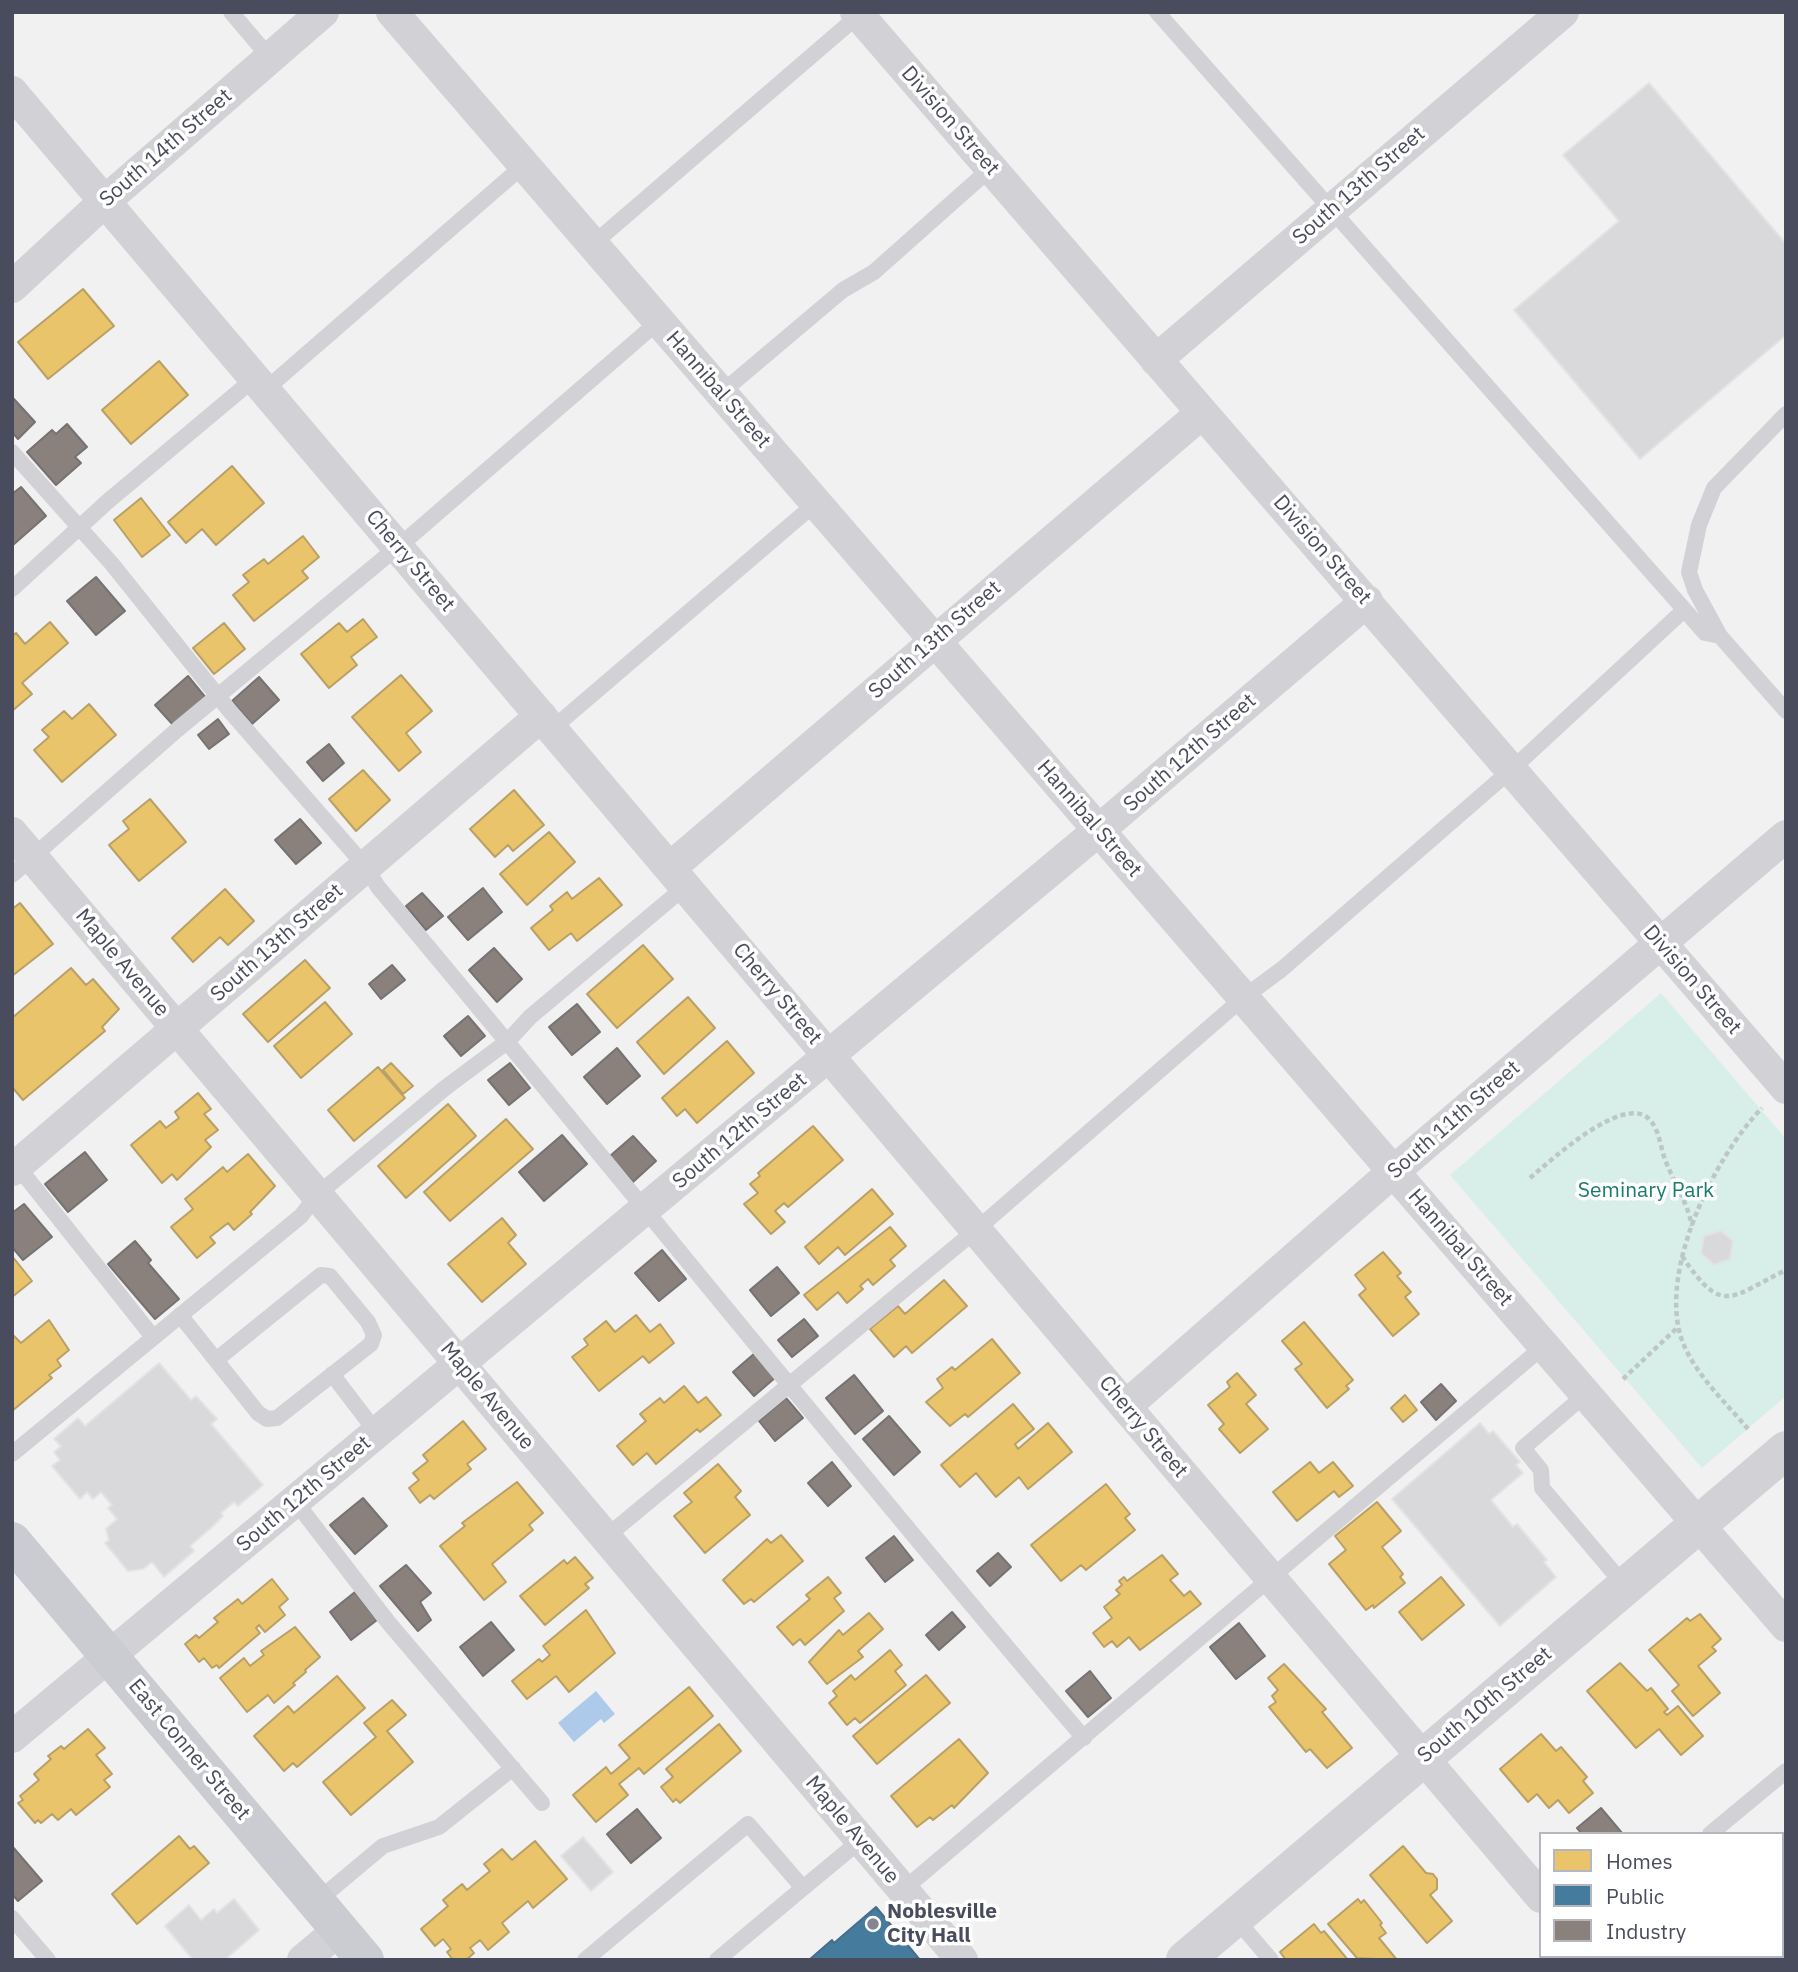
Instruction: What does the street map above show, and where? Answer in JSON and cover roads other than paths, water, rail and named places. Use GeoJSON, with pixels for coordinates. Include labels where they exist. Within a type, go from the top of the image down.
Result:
{"type":"FeatureCollection","features":[{"type":"Feature","properties":{"kind":"main road","name":"South 10th Street"},"geometry":{"type":"LineString","coordinates":[[1185,1960],[1786,1450]]}},
{"type":"Feature","properties":{"kind":"main road","name":"East Conner Street"},"geometry":{"type":"LineString","coordinates":[[12,1541],[365,1960]]}},
{"type":"Feature","properties":{"kind":"street","name":"South 14th Street"},"geometry":{"type":"LineString","coordinates":[[12,287],[105,201],[323,12]]}},
{"type":"Feature","properties":{"kind":"street","name":"Hannibal Street"},"geometry":{"type":"LineString","coordinates":[[392,12],[1786,1626]]}},
{"type":"Feature","properties":{"kind":"street","name":"South 13th Street"},"geometry":{"type":"LineString","coordinates":[[1156,360],[1563,12]]}},
{"type":"Feature","properties":{"kind":"street","name":"Division Street"},"geometry":{"type":"LineString","coordinates":[[858,14],[1660,943],[1775,1097]]}},
{"type":"Feature","properties":{"kind":"street","name":"Cherry Street"},"geometry":{"type":"LineString","coordinates":[[12,92],[1539,1895]]}},
{"type":"Feature","properties":{"kind":"street","name":"South 13th Street"},"geometry":{"type":"LineString","coordinates":[[678,877],[934,640],[1202,413]]}},
{"type":"Feature","properties":{"kind":"street","name":"South 12th Street"},"geometry":{"type":"LineString","coordinates":[[12,1737],[1099,830],[1367,601]]}},
{"type":"Feature","properties":{"kind":"street","name":"South 13th Street"},"geometry":{"type":"LineString","coordinates":[[14,1165],[178,1029],[366,867],[547,722]]}},
{"type":"Feature","properties":{"kind":"street","name":"Maple Avenue"},"geometry":{"type":"LineString","coordinates":[[12,833],[22,866],[178,1029],[962,1960]]}},
{"type":"Feature","properties":{"kind":"street","name":"South 11th Street"},"geometry":{"type":"LineString","coordinates":[[1126,1406],[1394,1171],[1786,836]]}},
{"type":"Feature","properties":{"kind":"street"},"geometry":{"type":"LineString","coordinates":[[303,1960],[328,1916]]}},
{"type":"Feature","properties":{"kind":"lane"},"geometry":{"type":"LineString","coordinates":[[231,12],[270,58]]}},
{"type":"Feature","properties":{"kind":"lane"},"geometry":{"type":"LineString","coordinates":[[1157,12],[1684,610],[1705,633],[1720,636]]}},
{"type":"Feature","properties":{"kind":"lane"},"geometry":{"type":"LineString","coordinates":[[593,244],[858,14]]}},
{"type":"Feature","properties":{"kind":"lane"},"geometry":{"type":"LineString","coordinates":[[12,589],[79,527],[260,384],[524,165]]}},
{"type":"Feature","properties":{"kind":"lane"},"geometry":{"type":"LineString","coordinates":[[721,393],[843,290],[874,272],[991,168]]}},
{"type":"Feature","properties":{"kind":"lane"},"geometry":{"type":"LineString","coordinates":[[22,866],[659,321]]}},
{"type":"Feature","properties":{"kind":"lane"},"geometry":{"type":"LineString","coordinates":[[1786,414],[1714,488],[1699,525],[1689,572],[1695,590],[1720,636],[1786,711]]}},
{"type":"Feature","properties":{"kind":"lane"},"geometry":{"type":"LineString","coordinates":[[12,452],[79,527],[218,696],[366,867],[378,887],[790,1382],[935,1563],[1084,1738]]}},
{"type":"Feature","properties":{"kind":"lane"},"geometry":{"type":"LineString","coordinates":[[547,722],[816,503]]}},
{"type":"Feature","properties":{"kind":"lane"},"geometry":{"type":"LineString","coordinates":[[606,1537],[976,1230],[1243,998],[1293,960],[1511,770],[1684,610]]}},
{"type":"Feature","properties":{"kind":"lane"},"geometry":{"type":"LineString","coordinates":[[12,1454],[302,1216],[317,1195],[445,1088],[508,1041],[678,877]]}},
{"type":"Feature","properties":{"kind":"lane"},"geometry":{"type":"LineString","coordinates":[[14,1165],[153,1337]]}},
{"type":"Feature","properties":{"kind":"lane"},"geometry":{"type":"LineString","coordinates":[[180,1315],[258,1413],[267,1419],[277,1418],[371,1344],[374,1335],[368,1322],[330,1276],[321,1275],[216,1360]]}},
{"type":"Feature","properties":{"kind":"lane"},"geometry":{"type":"LineString","coordinates":[[903,1890],[1544,1346]]}},
{"type":"Feature","properties":{"kind":"lane"},"geometry":{"type":"LineString","coordinates":[[332,1374],[377,1433]]}},
{"type":"Feature","properties":{"kind":"lane"},"geometry":{"type":"LineString","coordinates":[[1586,1394],[1523,1448],[1541,1470],[1542,1488],[1625,1586]]}},
{"type":"Feature","properties":{"kind":"lane"},"geometry":{"type":"LineString","coordinates":[[295,1501],[388,1622],[542,1803]]}},
{"type":"Feature","properties":{"kind":"lane"},"geometry":{"type":"LineString","coordinates":[[328,1916],[383,1846],[439,1827],[513,1768]]}},
{"type":"Feature","properties":{"kind":"lane"},"geometry":{"type":"LineString","coordinates":[[1712,1832],[1786,1771]]}},
{"type":"Feature","properties":{"kind":"lane"},"geometry":{"type":"LineString","coordinates":[[585,1960],[748,1824],[803,1888]]}},
{"type":"Feature","properties":{"kind":"lane"},"geometry":{"type":"LineString","coordinates":[[717,1960],[860,1840]]}},
{"type":"Feature","properties":{"kind":"lane"},"geometry":{"type":"LineString","coordinates":[[12,1918],[48,1960]]}},
{"type":"Feature","properties":{"kind":"lane"},"geometry":{"type":"LineString","coordinates":[[1235,1918],[1271,1960]]}},
{"type":"Feature","properties":{"kind":"water"},"geometry":{"type":"Polygon","coordinates":[[[596,1691],[615,1714],[604,1723],[601,1719],[574,1742],[558,1723],[596,1691]]]}},
{"type":"Feature","properties":{"kind":"place","name":"Noblesville City Hall"},"geometry":{"type":"Point","coordinates":[873,1924]}},
{"type":"Feature","properties":{"kind":"park label","name":"Seminary Park"},"geometry":{"type":"Point","coordinates":[1646,1191]}}]}
